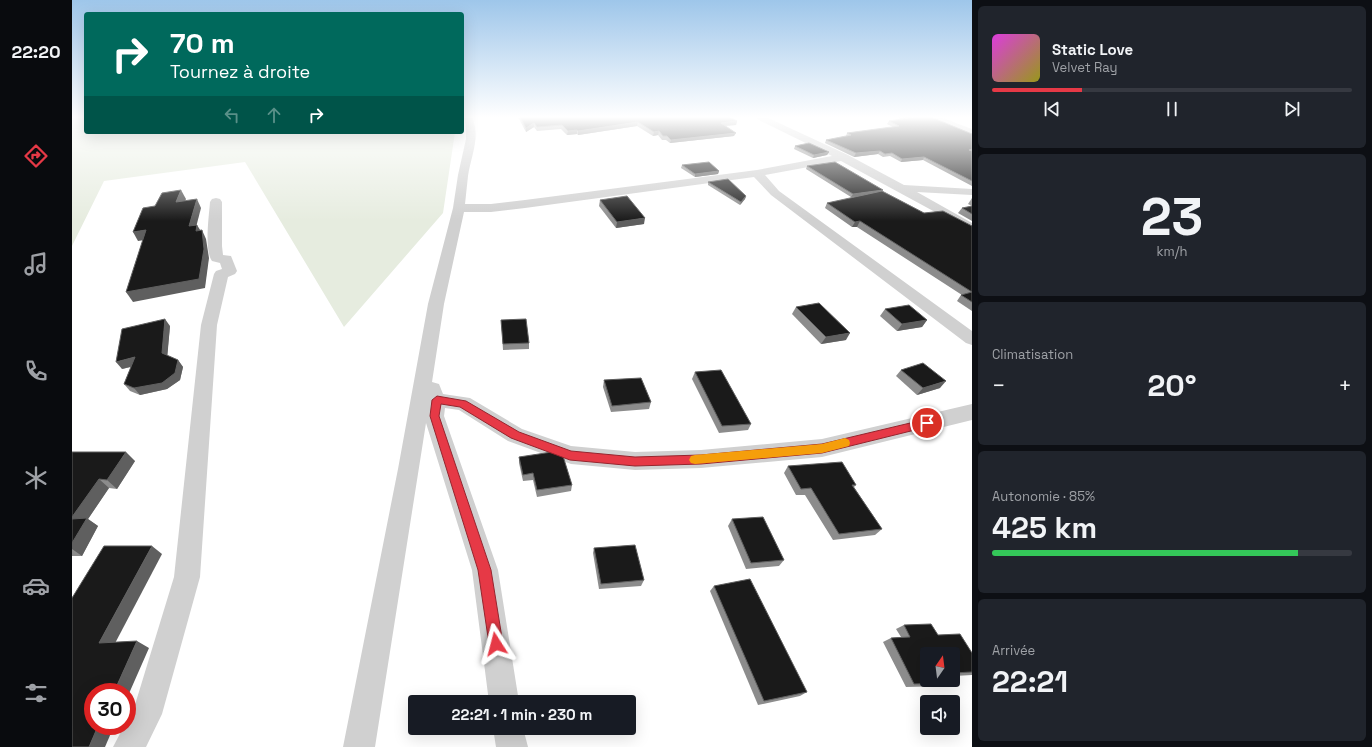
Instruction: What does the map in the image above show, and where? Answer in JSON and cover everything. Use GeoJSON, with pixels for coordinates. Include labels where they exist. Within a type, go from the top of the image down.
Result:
{"type":"FeatureCollection","features":[{"type":"Feature","properties":{"kind":"street"},"geometry":{"type":"LineString","coordinates":[[359,747],[409,469],[436,304],[459,208],[463,175],[468,152]]}},
{"type":"Feature","properties":{"kind":"street"},"geometry":{"type":"LineString","coordinates":[[833,152],[903,188],[972,228]]}},
{"type":"Feature","properties":{"kind":"street"},"geometry":{"type":"LineString","coordinates":[[459,208],[490,208],[525,204],[757,173],[844,157]]}},
{"type":"Feature","properties":{"kind":"street"},"geometry":{"type":"LineString","coordinates":[[757,173],[775,193],[972,339]]}},
{"type":"Feature","properties":{"kind":"street"},"geometry":{"type":"LineString","coordinates":[[903,188],[972,192]]}},
{"type":"Feature","properties":{"kind":"street"},"geometry":{"type":"LineString","coordinates":[[129,747],[147,714],[187,577],[209,325],[221,274],[230,271],[226,259],[217,258],[215,246],[216,202]]}},
{"type":"Feature","properties":{"kind":"street"},"geometry":{"type":"LineString","coordinates":[[424,370],[437,400],[434,416],[485,570],[503,695]]}},
{"type":"Feature","properties":{"kind":"street"},"geometry":{"type":"LineString","coordinates":[[437,400],[462,404],[515,435],[570,455],[635,462],[701,459],[822,448],[972,412]]}},
{"type":"Feature","properties":{"kind":"shaded area"},"geometry":{"type":"Polygon","coordinates":[[[72,152],[452,152],[443,213],[344,327],[245,162],[104,181],[72,246],[72,152]]]}},
{"type":"Feature","properties":{"kind":"building"},"geometry":{"type":"Polygon","coordinates":[[[807,152],[829,152],[814,155],[807,152]]]}},
{"type":"Feature","properties":{"kind":"building"},"geometry":{"type":"Polygon","coordinates":[[[881,152],[972,152],[972,181],[924,157],[902,159],[892,153],[885,154],[881,152]]]}},
{"type":"Feature","properties":{"kind":"building"},"geometry":{"type":"Polygon","coordinates":[[[709,162],[719,171],[695,174],[682,165],[709,162]]]}},
{"type":"Feature","properties":{"kind":"building"},"geometry":{"type":"Polygon","coordinates":[[[835,162],[883,190],[853,194],[807,166],[835,162]]]}},
{"type":"Feature","properties":{"kind":"building"},"geometry":{"type":"Polygon","coordinates":[[[728,179],[746,196],[741,202],[708,182],[728,179]]]}},
{"type":"Feature","properties":{"kind":"building"},"geometry":{"type":"Polygon","coordinates":[[[181,190],[176,202],[197,199],[189,226],[197,225],[196,231],[202,230],[204,249],[199,279],[126,292],[146,230],[133,232],[143,208],[155,206],[162,193],[181,190]]]}},
{"type":"Feature","properties":{"kind":"building"},"geometry":{"type":"Polygon","coordinates":[[[882,191],[924,213],[943,211],[972,226],[972,292],[860,221],[855,222],[827,203],[882,191]]]}},
{"type":"Feature","properties":{"kind":"building"},"geometry":{"type":"Polygon","coordinates":[[[627,196],[645,218],[617,222],[600,200],[627,196]]]}},
{"type":"Feature","properties":{"kind":"building"},"geometry":{"type":"Polygon","coordinates":[[[972,206],[972,214],[962,208],[972,206]]]}},
{"type":"Feature","properties":{"kind":"building"},"geometry":{"type":"Polygon","coordinates":[[[972,292],[972,302],[961,295],[972,292]]]}},
{"type":"Feature","properties":{"kind":"building"},"geometry":{"type":"Polygon","coordinates":[[[819,303],[850,333],[826,337],[796,307],[819,303]]]}},
{"type":"Feature","properties":{"kind":"building"},"geometry":{"type":"Polygon","coordinates":[[[909,305],[927,320],[902,324],[885,309],[909,305]]]}},
{"type":"Feature","properties":{"kind":"building"},"geometry":{"type":"Polygon","coordinates":[[[165,319],[162,353],[178,360],[175,373],[162,383],[134,388],[124,384],[135,357],[116,362],[122,329],[165,319]]]}},
{"type":"Feature","properties":{"kind":"building"},"geometry":{"type":"Polygon","coordinates":[[[526,319],[529,343],[503,344],[501,320],[526,319]]]}},
{"type":"Feature","properties":{"kind":"building"},"geometry":{"type":"Polygon","coordinates":[[[923,363],[946,381],[923,388],[901,370],[923,363]]]}},
{"type":"Feature","properties":{"kind":"building"},"geometry":{"type":"Polygon","coordinates":[[[721,370],[751,424],[722,426],[695,372],[721,370]]]}},
{"type":"Feature","properties":{"kind":"building"},"geometry":{"type":"Polygon","coordinates":[[[641,378],[651,402],[612,406],[604,380],[641,378]]]}},
{"type":"Feature","properties":{"kind":"building"},"geometry":{"type":"Polygon","coordinates":[[[72,452],[126,452],[107,480],[99,479],[72,517],[72,452]]]}},
{"type":"Feature","properties":{"kind":"building"},"geometry":{"type":"Polygon","coordinates":[[[552,452],[563,456],[572,485],[537,490],[533,473],[523,475],[519,457],[552,452]]]}},
{"type":"Feature","properties":{"kind":"building"},"geometry":{"type":"Polygon","coordinates":[[[842,462],[856,485],[852,485],[882,529],[839,534],[811,488],[801,489],[788,466],[842,462]]]}},
{"type":"Feature","properties":{"kind":"building"},"geometry":{"type":"Polygon","coordinates":[[[763,517],[784,560],[751,563],[732,519],[763,517]]]}},
{"type":"Feature","properties":{"kind":"building"},"geometry":{"type":"Polygon","coordinates":[[[87,518],[72,543],[72,519],[87,518]]]}},
{"type":"Feature","properties":{"kind":"building"},"geometry":{"type":"Polygon","coordinates":[[[635,545],[644,580],[601,584],[594,548],[635,545]]]}},
{"type":"Feature","properties":{"kind":"building"},"geometry":{"type":"Polygon","coordinates":[[[104,546],[152,546],[99,643],[137,641],[118,683],[84,683],[84,735],[94,735],[89,747],[72,747],[72,598],[104,546]]]}},
{"type":"Feature","properties":{"kind":"building"},"geometry":{"type":"Polygon","coordinates":[[[750,579],[807,692],[764,701],[714,586],[750,579]]]}},
{"type":"Feature","properties":{"kind":"building"},"geometry":{"type":"Polygon","coordinates":[[[931,624],[938,635],[960,634],[972,653],[972,672],[960,673],[960,647],[920,647],[920,684],[914,684],[891,638],[910,637],[904,625],[931,624]]]}},
{"type":"Feature","properties":{"kind":"slow traffic"},"geometry":{"type":"LineString","coordinates":[[695,460],[822,448],[845,443]]}},
{"type":"Feature","properties":{"kind":"route"},"geometry":{"type":"LineString","coordinates":[[496,644],[485,570],[434,416],[437,400],[462,404],[515,435],[570,455],[635,462],[701,459],[822,448],[927,423]]}}]}
